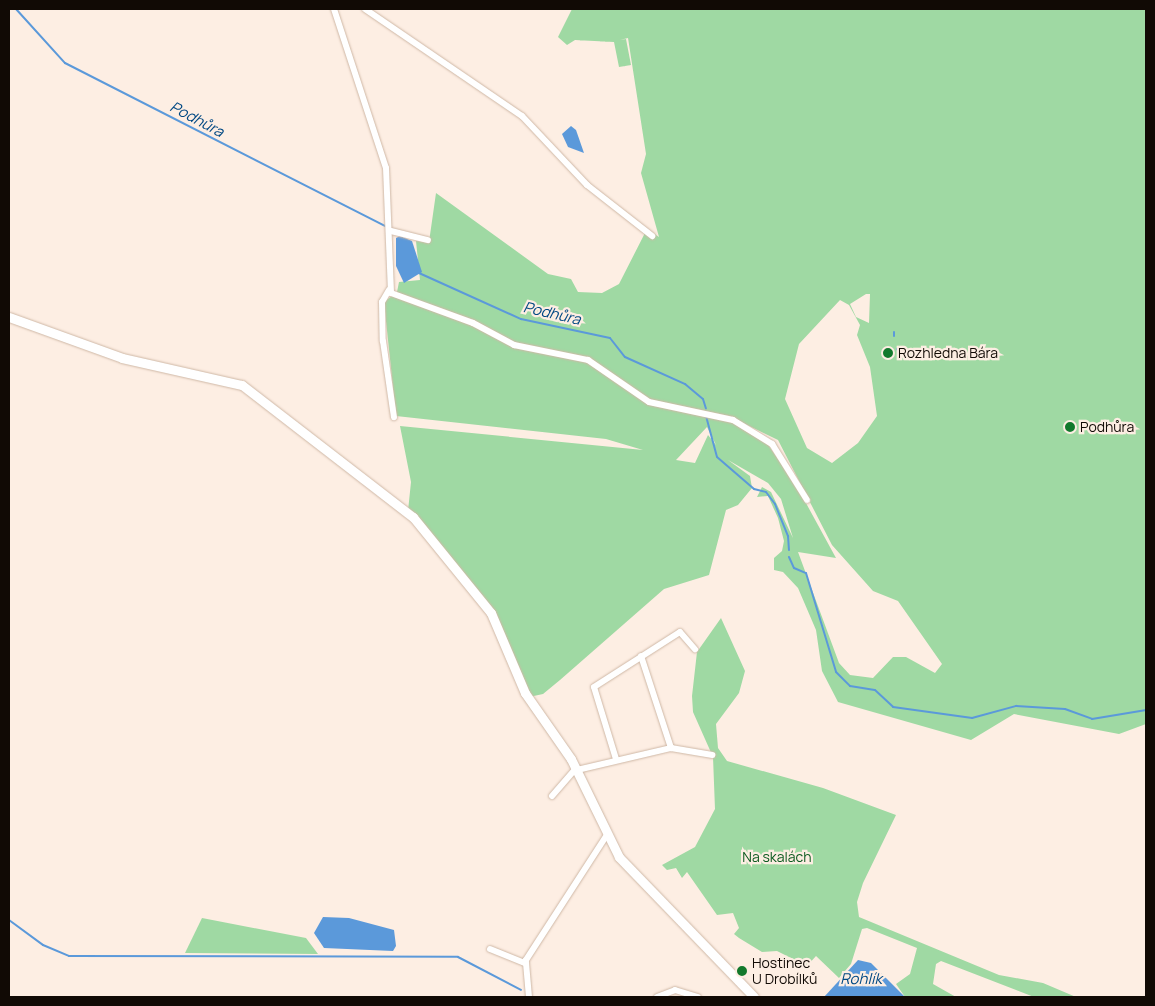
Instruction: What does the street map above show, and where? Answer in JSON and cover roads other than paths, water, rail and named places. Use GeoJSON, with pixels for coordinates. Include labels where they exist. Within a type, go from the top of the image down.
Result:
{"type":"FeatureCollection","features":[{"type":"Feature","properties":{"kind":"main road"},"geometry":{"type":"LineString","coordinates":[[9,317],[122,358],[242,385],[388,495],[420,523],[490,613],[525,693],[576,769],[607,834],[629,870],[754,997]]}},
{"type":"Feature","properties":{"kind":"street"},"geometry":{"type":"LineString","coordinates":[[334,9],[384,158],[391,231],[390,290],[382,302],[383,341],[394,417]]}},
{"type":"Feature","properties":{"kind":"street"},"geometry":{"type":"LineString","coordinates":[[365,9],[522,116],[587,185],[652,236]]}},
{"type":"Feature","properties":{"kind":"street"},"geometry":{"type":"LineString","coordinates":[[391,231],[428,240]]}},
{"type":"Feature","properties":{"kind":"street"},"geometry":{"type":"LineString","coordinates":[[390,290],[401,299],[479,326],[514,345],[588,360],[649,402],[732,420],[772,444],[807,500]]}},
{"type":"Feature","properties":{"kind":"street"},"geometry":{"type":"LineString","coordinates":[[616,759],[593,689],[680,632],[695,649]]}},
{"type":"Feature","properties":{"kind":"street"},"geometry":{"type":"LineString","coordinates":[[642,656],[671,748]]}},
{"type":"Feature","properties":{"kind":"street"},"geometry":{"type":"LineString","coordinates":[[552,796],[576,769],[671,748],[712,755]]}},
{"type":"Feature","properties":{"kind":"street"},"geometry":{"type":"LineString","coordinates":[[529,997],[525,963],[607,834]]}},
{"type":"Feature","properties":{"kind":"street"},"geometry":{"type":"LineString","coordinates":[[490,949],[525,963]]}},
{"type":"Feature","properties":{"kind":"street"},"geometry":{"type":"LineString","coordinates":[[657,997],[675,990],[698,997]]}},
{"type":"Feature","properties":{"kind":"water"},"geometry":{"type":"Polygon","coordinates":[[[571,126],[576,130],[584,153],[568,147],[562,134],[571,126]]]}},
{"type":"Feature","properties":{"kind":"water"},"geometry":{"type":"Polygon","coordinates":[[[400,236],[412,241],[422,272],[404,283],[396,266],[396,238],[400,236]]]}},
{"type":"Feature","properties":{"kind":"water"},"geometry":{"type":"Polygon","coordinates":[[[323,917],[349,918],[394,930],[396,946],[393,951],[324,948],[314,933],[323,917]]]}},
{"type":"Feature","properties":{"kind":"water","name":"Rohlík"},"geometry":{"type":"Polygon","coordinates":[[[858,960],[871,963],[905,997],[824,997],[858,960]]]}},
{"type":"Feature","properties":{"kind":"waterway","name":"Podhůra"},"geometry":{"type":"LineString","coordinates":[[16,9],[65,63],[385,226]]}},
{"type":"Feature","properties":{"kind":"waterway","name":"Podhůra"},"geometry":{"type":"LineString","coordinates":[[419,273],[521,319],[610,338],[625,357],[685,384],[703,399],[706,409]]}},
{"type":"Feature","properties":{"kind":"waterway"},"geometry":{"type":"LineString","coordinates":[[897,349],[900,354]]}},
{"type":"Feature","properties":{"kind":"waterway","name":"Podhůra"},"geometry":{"type":"LineString","coordinates":[[706,416],[717,457],[754,489],[766,492],[775,504],[788,536],[789,550]]}},
{"type":"Feature","properties":{"kind":"waterway","name":"Podhůra"},"geometry":{"type":"LineString","coordinates":[[789,557],[794,568],[806,573],[836,672],[850,686],[875,690],[893,707],[972,718],[1016,706],[1065,709],[1092,719],[1146,710]]}},
{"type":"Feature","properties":{"kind":"waterway"},"geometry":{"type":"LineString","coordinates":[[9,920],[43,945],[69,956],[458,957],[521,990]]}},
{"type":"Feature","properties":{"kind":"place","name":"Rozhledna Bára"},"geometry":{"type":"Point","coordinates":[888,353]}},
{"type":"Feature","properties":{"kind":"place","name":"Podhůra"},"geometry":{"type":"Point","coordinates":[1070,427]}},
{"type":"Feature","properties":{"kind":"place","name":"Hostinec U Drobílků"},"geometry":{"type":"Point","coordinates":[742,971]}},
{"type":"Feature","properties":{"kind":"park label","name":"Na skalách"},"geometry":{"type":"Point","coordinates":[777,857]}}]}
